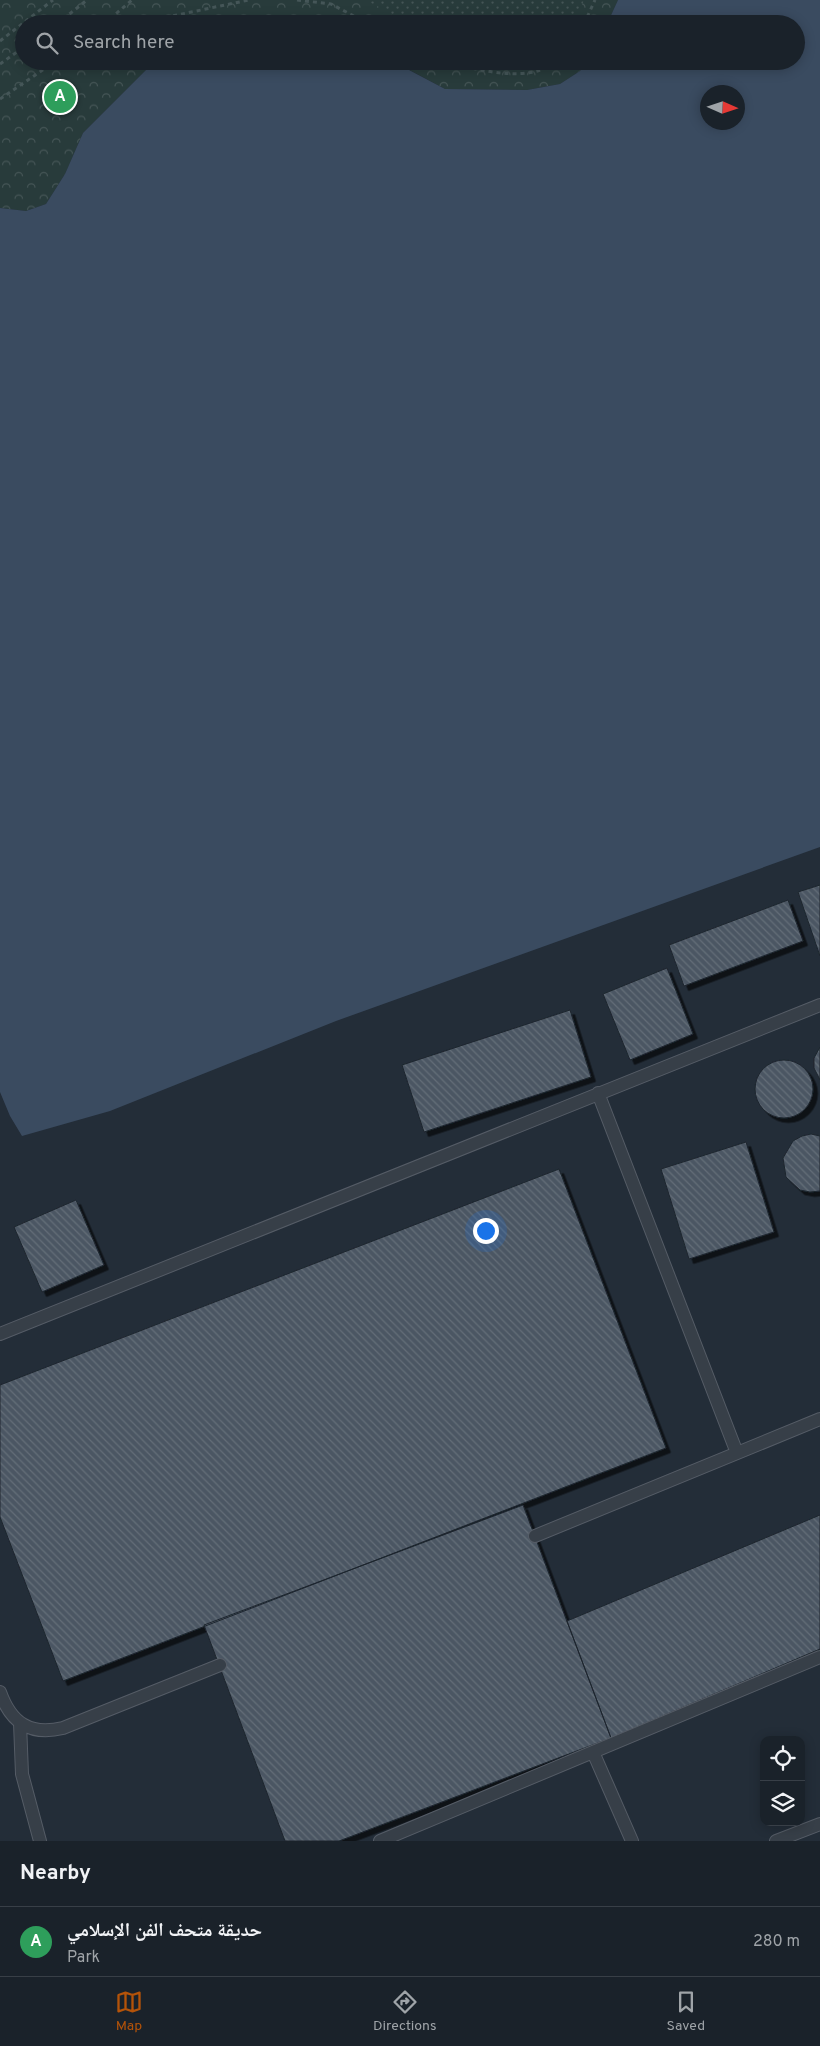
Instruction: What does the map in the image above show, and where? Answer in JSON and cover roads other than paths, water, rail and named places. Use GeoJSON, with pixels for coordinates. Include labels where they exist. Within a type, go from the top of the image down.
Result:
{"type":"FeatureCollection","features":[{"type":"Feature","properties":{"kind":"lane"},"geometry":{"type":"LineString","coordinates":[[0,1334],[820,1005]]}},
{"type":"Feature","properties":{"kind":"lane"},"geometry":{"type":"LineString","coordinates":[[598,1093],[737,1453]]}},
{"type":"Feature","properties":{"kind":"lane"},"geometry":{"type":"LineString","coordinates":[[535,1536],[820,1419]]}},
{"type":"Feature","properties":{"kind":"lane"},"geometry":{"type":"LineString","coordinates":[[380,1841],[820,1657]]}},
{"type":"Feature","properties":{"kind":"lane"},"geometry":{"type":"LineString","coordinates":[[0,1692],[4,1705],[20,1723],[41,1731],[63,1728],[220,1665]]}},
{"type":"Feature","properties":{"kind":"lane"},"geometry":{"type":"LineString","coordinates":[[20,1723],[22,1774],[40,1841]]}},
{"type":"Feature","properties":{"kind":"lane"},"geometry":{"type":"LineString","coordinates":[[593,1752],[632,1841]]}},
{"type":"Feature","properties":{"kind":"lane"},"geometry":{"type":"LineString","coordinates":[[776,1841],[820,1824]]}},
{"type":"Feature","properties":{"kind":"water"},"geometry":{"type":"Polygon","coordinates":[[[618,0],[820,0],[820,847],[336,1021],[110,1111],[22,1136],[10,1116],[0,1092],[0,208],[26,211],[46,204],[65,174],[83,133],[146,70],[409,70],[445,89],[527,90],[560,84],[581,70],[805,70],[805,15],[611,15],[618,0]]]}},
{"type":"Feature","properties":{"kind":"place","name":"حديقة متحف الفن الإسلامي"},"geometry":{"type":"Point","coordinates":[60,97]}}]}
